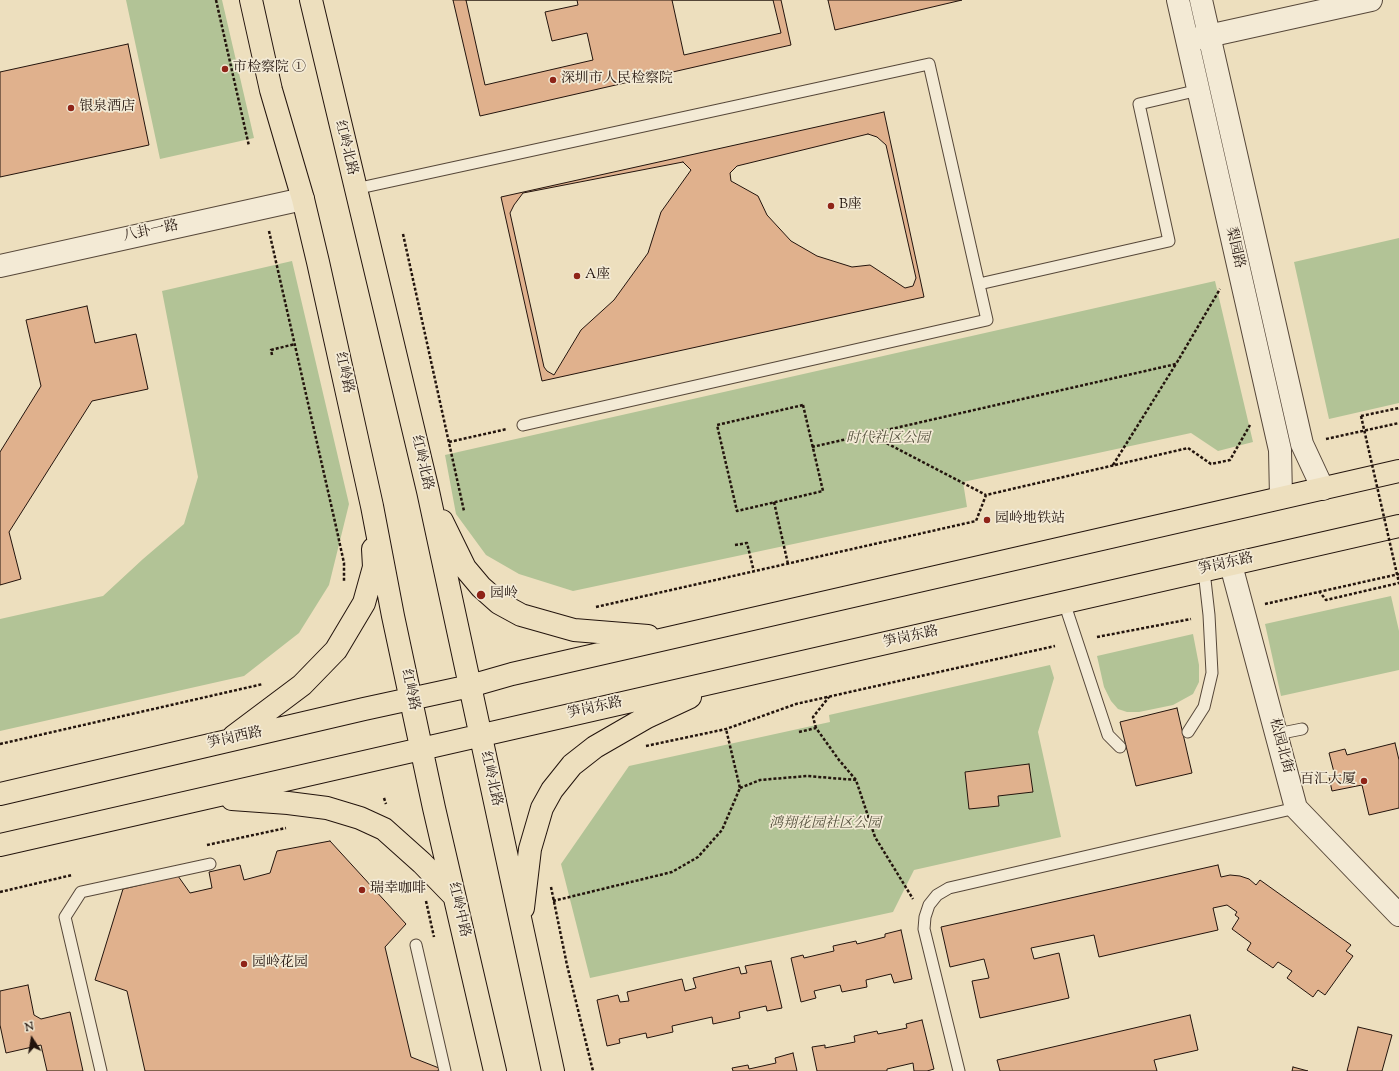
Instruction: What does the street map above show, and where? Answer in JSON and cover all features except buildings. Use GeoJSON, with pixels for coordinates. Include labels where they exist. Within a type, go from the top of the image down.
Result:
{"type":"FeatureCollection","features":[{"type":"Feature","properties":{"kind":"main road","name":"红岭路"},"geometry":{"type":"LineString","coordinates":[[251,0],[271,90],[303,199],[318,262],[372,506],[393,616],[422,749]]}},
{"type":"Feature","properties":{"kind":"main road","name":"红岭北路"},"geometry":{"type":"LineString","coordinates":[[311,0],[428,491],[521,928]]}},
{"type":"Feature","properties":{"kind":"main road"},"geometry":{"type":"LineString","coordinates":[[470,686],[512,674],[1399,471]]}},
{"type":"Feature","properties":{"kind":"main road"},"geometry":{"type":"LineString","coordinates":[[428,491],[465,568],[481,587],[499,603],[521,615],[574,630],[669,638]]}},
{"type":"Feature","properties":{"kind":"main road"},"geometry":{"type":"LineString","coordinates":[[227,741],[302,685],[338,646],[364,603],[374,567],[372,506]]}},
{"type":"Feature","properties":{"kind":"main road","name":"笋岗东路"},"geometry":{"type":"LineString","coordinates":[[422,749],[1399,526]]}},
{"type":"Feature","properties":{"kind":"main road"},"geometry":{"type":"LineString","coordinates":[[553,1071],[521,928],[530,849],[542,808],[552,790],[572,765],[595,747],[640,721],[722,681]]}},
{"type":"Feature","properties":{"kind":"main road","name":"笋岗西路"},"geometry":{"type":"LineString","coordinates":[[0,794],[411,698],[470,686]]}},
{"type":"Feature","properties":{"kind":"main road"},"geometry":{"type":"LineString","coordinates":[[0,845],[422,749]]}},
{"type":"Feature","properties":{"kind":"main road","name":"红岭中路"},"geometry":{"type":"LineString","coordinates":[[422,749],[434,808],[495,1071]]}},
{"type":"Feature","properties":{"kind":"main road"},"geometry":{"type":"LineString","coordinates":[[211,798],[288,803],[327,808],[360,818],[384,829],[422,862],[454,896]]}},
{"type":"Feature","properties":{"kind":"street","name":"梨园路"},"geometry":{"type":"LineString","coordinates":[[1178,0],[1280,450],[1281,497]]}},
{"type":"Feature","properties":{"kind":"street","name":"梨园路"},"geometry":{"type":"LineString","coordinates":[[1201,0],[1302,444],[1323,488]]}},
{"type":"Feature","properties":{"kind":"street"},"geometry":{"type":"LineString","coordinates":[[1187,41],[1371,0]]}},
{"type":"Feature","properties":{"kind":"street","name":"八卦一路"},"geometry":{"type":"LineString","coordinates":[[0,266],[303,199]]}},
{"type":"Feature","properties":{"kind":"street","name":"松园北街"},"geometry":{"type":"LineString","coordinates":[[1231,564],[1296,808],[1395,906]]}},
{"type":"Feature","properties":{"kind":"lane"},"geometry":{"type":"LineString","coordinates":[[355,189],[929,64],[987,320],[523,425]]}},
{"type":"Feature","properties":{"kind":"lane"},"geometry":{"type":"LineString","coordinates":[[979,284],[1169,241],[1138,104],[1199,90]]}},
{"type":"Feature","properties":{"kind":"lane"},"geometry":{"type":"LineString","coordinates":[[1188,732],[1204,707],[1212,673],[1209,615],[1204,571]]}},
{"type":"Feature","properties":{"kind":"lane"},"geometry":{"type":"LineString","coordinates":[[1064,602],[1108,735],[1120,747]]}},
{"type":"Feature","properties":{"kind":"lane"},"geometry":{"type":"LineString","coordinates":[[1277,734],[1302,728]]}},
{"type":"Feature","properties":{"kind":"lane"},"geometry":{"type":"LineString","coordinates":[[959,1071],[924,929],[928,905],[937,895],[949,888],[1296,808]]}},
{"type":"Feature","properties":{"kind":"lane"},"geometry":{"type":"LineString","coordinates":[[101,1071],[65,917],[81,892],[210,864]]}},
{"type":"Feature","properties":{"kind":"lane"},"geometry":{"type":"LineString","coordinates":[[416,946],[445,1071]]}},
{"type":"Feature","properties":{"kind":"path"},"geometry":{"type":"LineString","coordinates":[[216,0],[249,146]]}},
{"type":"Feature","properties":{"kind":"path"},"geometry":{"type":"LineString","coordinates":[[268,225],[344,563],[345,586]]}},
{"type":"Feature","properties":{"kind":"path"},"geometry":{"type":"LineString","coordinates":[[403,234],[465,513]]}},
{"type":"Feature","properties":{"kind":"path"},"geometry":{"type":"LineString","coordinates":[[1112,466],[1176,364],[1222,285]]}},
{"type":"Feature","properties":{"kind":"path"},"geometry":{"type":"LineString","coordinates":[[272,355],[271,350],[295,344]]}},
{"type":"Feature","properties":{"kind":"path"},"geometry":{"type":"LineString","coordinates":[[812,447],[1176,364]]}},
{"type":"Feature","properties":{"kind":"path"},"geometry":{"type":"LineString","coordinates":[[803,405],[822,491],[774,502],[737,511],[717,425],[803,405]]}},
{"type":"Feature","properties":{"kind":"path"},"geometry":{"type":"LineString","coordinates":[[1319,591],[1326,600],[1399,583],[1361,416],[1399,408]]}},
{"type":"Feature","properties":{"kind":"path"},"geometry":{"type":"LineString","coordinates":[[1325,439],[1399,422]]}},
{"type":"Feature","properties":{"kind":"path"},"geometry":{"type":"LineString","coordinates":[[449,442],[523,425]]}},
{"type":"Feature","properties":{"kind":"path"},"geometry":{"type":"LineString","coordinates":[[869,434],[986,495],[1188,448],[1211,464],[1230,460]]}},
{"type":"Feature","properties":{"kind":"path"},"geometry":{"type":"LineString","coordinates":[[594,608],[976,521],[986,495]]}},
{"type":"Feature","properties":{"kind":"path"},"geometry":{"type":"LineString","coordinates":[[774,502],[788,564]]}},
{"type":"Feature","properties":{"kind":"path"},"geometry":{"type":"LineString","coordinates":[[735,545],[747,542],[754,572]]}},
{"type":"Feature","properties":{"kind":"path"},"geometry":{"type":"LineString","coordinates":[[1262,604],[1399,574]]}},
{"type":"Feature","properties":{"kind":"path"},"geometry":{"type":"LineString","coordinates":[[1097,638],[1192,619]]}},
{"type":"Feature","properties":{"kind":"path"},"geometry":{"type":"LineString","coordinates":[[642,747],[726,729],[796,704],[1055,646]]}},
{"type":"Feature","properties":{"kind":"path"},"geometry":{"type":"LineString","coordinates":[[0,744],[269,682]]}},
{"type":"Feature","properties":{"kind":"path"},"geometry":{"type":"LineString","coordinates":[[830,697],[814,717],[816,728],[839,760],[856,780],[875,837],[925,917]]}},
{"type":"Feature","properties":{"kind":"path"},"geometry":{"type":"LineString","coordinates":[[799,732],[816,728]]}},
{"type":"Feature","properties":{"kind":"path"},"geometry":{"type":"LineString","coordinates":[[554,901],[672,872],[698,857],[722,830],[740,788],[726,729]]}},
{"type":"Feature","properties":{"kind":"path"},"geometry":{"type":"LineString","coordinates":[[740,788],[760,780],[807,776],[856,780]]}},
{"type":"Feature","properties":{"kind":"path"},"geometry":{"type":"LineString","coordinates":[[550,884],[567,965],[594,1071]]}},
{"type":"Feature","properties":{"kind":"green space"},"geometry":{"type":"Polygon","coordinates":[[[126,0],[222,0],[254,138],[160,159],[126,0]]]}},
{"type":"Feature","properties":{"kind":"green space"},"geometry":{"type":"Polygon","coordinates":[[[1399,238],[1399,403],[1329,419],[1294,262],[1399,238]]]}},
{"type":"Feature","properties":{"kind":"green space"},"geometry":{"type":"Polygon","coordinates":[[[292,261],[349,504],[329,585],[299,633],[244,676],[0,731],[0,619],[103,596],[184,524],[198,477],[162,291],[292,261]]]}},
{"type":"Feature","properties":{"kind":"green space","name":"时代社区公园"},"geometry":{"type":"Polygon","coordinates":[[[1215,281],[1253,442],[1218,451],[1191,433],[963,482],[967,507],[573,591],[519,574],[486,555],[456,514],[445,455],[1215,281]]]}},
{"type":"Feature","properties":{"kind":"green space"},"geometry":{"type":"Polygon","coordinates":[[[1391,596],[1399,631],[1399,670],[1281,696],[1265,624],[1391,596]]]}},
{"type":"Feature","properties":{"kind":"green space"},"geometry":{"type":"Polygon","coordinates":[[[1193,634],[1199,665],[1199,682],[1193,694],[1173,705],[1139,712],[1127,712],[1118,709],[1111,701],[1104,687],[1097,656],[1193,634]]]}},
{"type":"Feature","properties":{"kind":"green space","name":"鸿翔花园社区公园"},"geometry":{"type":"Polygon","coordinates":[[[1050,665],[1054,678],[1038,732],[1061,837],[914,870],[893,912],[590,978],[561,864],[629,766],[830,722],[829,715],[1050,665]]]}},
{"type":"Feature","properties":{"kind":"place","name":"市检察院 ①"},"geometry":{"type":"Point","coordinates":[225,69]}},
{"type":"Feature","properties":{"kind":"place","name":"深圳市人民检察院"},"geometry":{"type":"Point","coordinates":[553,80]}},
{"type":"Feature","properties":{"kind":"place","name":"银泉酒店"},"geometry":{"type":"Point","coordinates":[71,108]}},
{"type":"Feature","properties":{"kind":"place","name":"B座"},"geometry":{"type":"Point","coordinates":[831,206]}},
{"type":"Feature","properties":{"kind":"place","name":"A座"},"geometry":{"type":"Point","coordinates":[577,276]}},
{"type":"Feature","properties":{"kind":"place","name":"园岭地铁站"},"geometry":{"type":"Point","coordinates":[987,520]}},
{"type":"Feature","properties":{"kind":"place","name":"园岭"},"geometry":{"type":"Point","coordinates":[481,595]}},
{"type":"Feature","properties":{"kind":"place","name":"百汇大厦"},"geometry":{"type":"Point","coordinates":[1364,781]}},
{"type":"Feature","properties":{"kind":"place","name":"瑞幸咖啡"},"geometry":{"type":"Point","coordinates":[362,890]}},
{"type":"Feature","properties":{"kind":"place","name":"园岭花园"},"geometry":{"type":"Point","coordinates":[244,964]}}]}
